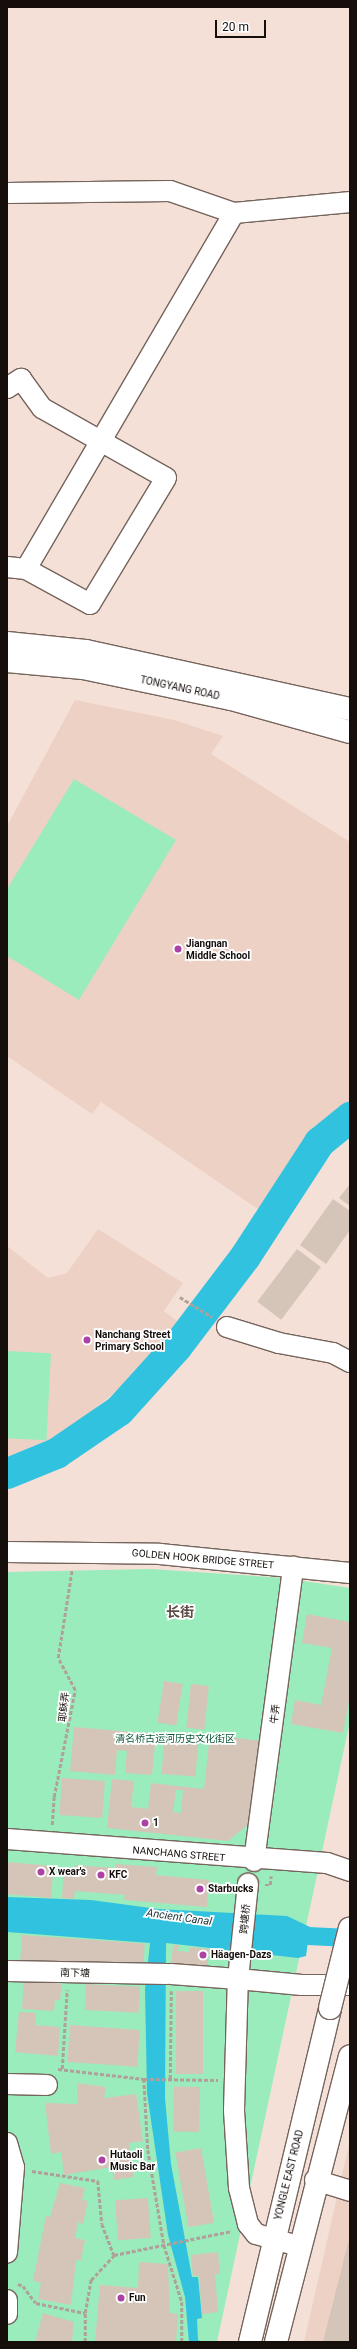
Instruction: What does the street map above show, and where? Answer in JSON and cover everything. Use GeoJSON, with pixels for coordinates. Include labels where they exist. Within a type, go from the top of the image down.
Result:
{"type":"FeatureCollection","features":[{"type":"Feature","properties":{"kind":"main road","name":"TONGYANG ROAD"},"geometry":{"type":"LineString","coordinates":[[7,643],[86,651],[350,709]]}},
{"type":"Feature","properties":{"kind":"main road","name":"TONGYANG ROAD"},"geometry":{"type":"LineString","coordinates":[[7,661],[83,668],[208,694],[350,732]]}},
{"type":"Feature","properties":{"kind":"main road","name":"YONGLE EAST ROAD"},"geometry":{"type":"LineString","coordinates":[[250,2342],[350,1928]]}},
{"type":"Feature","properties":{"kind":"main road"},"geometry":{"type":"LineString","coordinates":[[276,2342],[315,2180],[350,2056]]}},
{"type":"Feature","properties":{"kind":"street"},"geometry":{"type":"LineString","coordinates":[[7,193],[170,191],[234,213],[350,202]]}},
{"type":"Feature","properties":{"kind":"street"},"geometry":{"type":"LineString","coordinates":[[7,388],[21,379],[42,408],[101,441],[166,478],[90,604],[16,568],[101,441],[234,213]]}},
{"type":"Feature","properties":{"kind":"street"},"geometry":{"type":"LineString","coordinates":[[227,1327],[280,1343],[333,1353],[350,1362]]}},
{"type":"Feature","properties":{"kind":"street","name":"GOLDEN HOOK BRIDGE STREET"},"geometry":{"type":"LineString","coordinates":[[7,1552],[160,1554],[350,1573]]}},
{"type":"Feature","properties":{"kind":"street","name":"牛弄"},"geometry":{"type":"LineString","coordinates":[[254,1861],[293,1567]]}},
{"type":"Feature","properties":{"kind":"street","name":"NANCHANG STREET"},"geometry":{"type":"LineString","coordinates":[[7,1839],[254,1861],[327,1863],[350,1871]]}},
{"type":"Feature","properties":{"kind":"street","name":"跨塘桥"},"geometry":{"type":"LineString","coordinates":[[238,1979],[242,1954],[248,1884]]}},
{"type":"Feature","properties":{"kind":"street","name":"南下塘"},"geometry":{"type":"LineString","coordinates":[[7,1971],[169,1974]]}},
{"type":"Feature","properties":{"kind":"street"},"geometry":{"type":"LineString","coordinates":[[169,1974],[302,1985],[350,1985]]}},
{"type":"Feature","properties":{"kind":"street"},"geometry":{"type":"LineString","coordinates":[[238,1979],[234,2080],[239,2188],[248,2224],[256,2234],[298,2246]]}},
{"type":"Feature","properties":{"kind":"street"},"geometry":{"type":"LineString","coordinates":[[7,2084],[51,2077]]}},
{"type":"Feature","properties":{"kind":"street"},"geometry":{"type":"LineString","coordinates":[[7,2143],[14,2167],[7,2253]]}},
{"type":"Feature","properties":{"kind":"street"},"geometry":{"type":"LineString","coordinates":[[315,2180],[350,2191]]}},
{"type":"Feature","properties":{"kind":"street"},"geometry":{"type":"LineString","coordinates":[[7,2314],[10,2291]]}},
{"type":"Feature","properties":{"kind":"path"},"geometry":{"type":"LineString","coordinates":[[180,1297],[227,1327]]}},
{"type":"Feature","properties":{"kind":"path","name":"耶稣弄"},"geometry":{"type":"LineString","coordinates":[[51,1843],[54,1797],[75,1690],[58,1658],[74,1552]]}},
{"type":"Feature","properties":{"kind":"path"},"geometry":{"type":"LineString","coordinates":[[62,2070],[68,1973]]}},
{"type":"Feature","properties":{"kind":"path"},"geometry":{"type":"LineString","coordinates":[[169,1974],[170,2079]]}},
{"type":"Feature","properties":{"kind":"path"},"geometry":{"type":"LineString","coordinates":[[51,2077],[62,2070],[144,2079],[234,2080]]}},
{"type":"Feature","properties":{"kind":"path"},"geometry":{"type":"LineString","coordinates":[[144,2079],[148,2150],[164,2245],[182,2302],[182,2342]]}},
{"type":"Feature","properties":{"kind":"path"},"geometry":{"type":"LineString","coordinates":[[14,2167],[98,2181],[102,2224],[114,2255]]}},
{"type":"Feature","properties":{"kind":"path"},"geometry":{"type":"LineString","coordinates":[[85,2342],[85,2314],[91,2280],[114,2255],[226,2234],[248,2224]]}},
{"type":"Feature","properties":{"kind":"path"},"geometry":{"type":"LineString","coordinates":[[10,2291],[23,2286],[36,2303],[85,2314]]}},
{"type":"Feature","properties":{"kind":"shaded area","name":"Jiangnan Middle School"},"geometry":{"type":"Polygon","coordinates":[[[75,700],[174,720],[223,736],[211,754],[350,842],[350,1108],[326,1127],[258,1209],[101,1102],[92,1114],[7,1056],[7,826],[75,700]]]}},
{"type":"Feature","properties":{"kind":"shaded area","name":"Nanchang Street Primary School"},"geometry":{"type":"Polygon","coordinates":[[[98,1229],[183,1283],[164,1311],[181,1324],[154,1356],[118,1390],[64,1433],[7,1457],[7,1246],[48,1278],[67,1273],[98,1229]]]}},
{"type":"Feature","properties":{"kind":"shaded area"},"geometry":{"type":"Polygon","coordinates":[[[350,2140],[350,2342],[304,2342],[350,2140]]]}},
{"type":"Feature","properties":{"kind":"green space"},"geometry":{"type":"Polygon","coordinates":[[[74,779],[176,840],[79,1000],[7,956],[7,889],[74,779]]]}},
{"type":"Feature","properties":{"kind":"green space"},"geometry":{"type":"Polygon","coordinates":[[[7,1351],[51,1353],[46,1440],[7,1438],[7,1351]]]}},
{"type":"Feature","properties":{"kind":"green space","name":"清名桥古运河历史文化街区"},"geometry":{"type":"Polygon","coordinates":[[[151,1569],[284,1578],[350,1588],[350,1721],[217,2342],[7,2342],[7,1572],[151,1569]]]}},
{"type":"Feature","properties":{"kind":"water"},"geometry":{"type":"Polygon","coordinates":[[[7,1897],[91,1900],[158,1909],[287,1916],[310,1927],[306,1956],[298,1958],[166,1943],[165,2098],[171,2164],[192,2277],[198,2277],[202,2318],[197,2319],[198,2340],[204,2342],[189,2342],[185,2297],[168,2235],[147,2093],[145,1989],[150,1943],[7,1932],[7,1897]]]}},
{"type":"Feature","properties":{"kind":"building"},"geometry":{"type":"Polygon","coordinates":[[[350,1184],[350,1206],[339,1198],[350,1184]]]}},
{"type":"Feature","properties":{"kind":"building"},"geometry":{"type":"Polygon","coordinates":[[[333,1199],[350,1211],[350,1230],[326,1264],[300,1245],[333,1199]]]}},
{"type":"Feature","properties":{"kind":"building"},"geometry":{"type":"Polygon","coordinates":[[[297,1249],[321,1267],[281,1320],[257,1302],[297,1249]]]}},
{"type":"Feature","properties":{"kind":"building"},"geometry":{"type":"Polygon","coordinates":[[[307,1614],[350,1622],[350,1696],[343,1733],[291,1724],[295,1700],[321,1705],[332,1648],[302,1643],[307,1614]]]}},
{"type":"Feature","properties":{"kind":"building"},"geometry":{"type":"Polygon","coordinates":[[[164,1681],[183,1684],[176,1725],[157,1722],[164,1681]]]}},
{"type":"Feature","properties":{"kind":"building"},"geometry":{"type":"Polygon","coordinates":[[[191,1684],[209,1686],[204,1730],[186,1728],[191,1684]]]}},
{"type":"Feature","properties":{"kind":"building"},"geometry":{"type":"Polygon","coordinates":[[[74,1727],[156,1734],[152,1775],[125,1773],[127,1751],[117,1750],[115,1775],[70,1771],[74,1727]]]}},
{"type":"Feature","properties":{"kind":"building"},"geometry":{"type":"Polygon","coordinates":[[[165,1734],[199,1737],[195,1777],[162,1774],[165,1734]]]}},
{"type":"Feature","properties":{"kind":"building"},"geometry":{"type":"Polygon","coordinates":[[[210,1735],[263,1741],[255,1819],[228,1841],[107,1828],[112,1779],[134,1781],[131,1807],[148,1809],[151,1783],[204,1789],[210,1735]],[[176,1790],[173,1812],[181,1813],[183,1790],[176,1790]]]}},
{"type":"Feature","properties":{"kind":"building"},"geometry":{"type":"Polygon","coordinates":[[[62,1778],[105,1781],[102,1818],[59,1815],[62,1778]]]}},
{"type":"Feature","properties":{"kind":"building"},"geometry":{"type":"Polygon","coordinates":[[[7,1862],[54,1866],[51,1898],[7,1894],[7,1862]]]}},
{"type":"Feature","properties":{"kind":"building"},"geometry":{"type":"Polygon","coordinates":[[[116,1864],[157,1867],[156,1875],[209,1880],[207,1907],[124,1900],[125,1895],[75,1891],[74,1899],[62,1898],[64,1868],[75,1869],[75,1865],[115,1868],[116,1864]]]}},
{"type":"Feature","properties":{"kind":"building"},"geometry":{"type":"Polygon","coordinates":[[[22,1935],[145,1944],[143,1975],[20,1966],[22,1935]]]}},
{"type":"Feature","properties":{"kind":"building"},"geometry":{"type":"Polygon","coordinates":[[[173,1945],[179,1945],[178,1951],[189,1952],[189,1947],[209,1949],[207,1971],[171,1968],[173,1945]]]}},
{"type":"Feature","properties":{"kind":"building"},"geometry":{"type":"Polygon","coordinates":[[[24,1977],[55,1979],[55,1983],[62,1984],[60,2000],[55,2000],[54,2011],[22,2009],[24,1977]]]}},
{"type":"Feature","properties":{"kind":"building"},"geometry":{"type":"Polygon","coordinates":[[[86,1984],[140,1987],[139,2013],[85,2010],[86,1984]]]}},
{"type":"Feature","properties":{"kind":"building"},"geometry":{"type":"Polygon","coordinates":[[[176,1991],[203,1991],[203,2074],[176,2074],[176,1991]]]}},
{"type":"Feature","properties":{"kind":"building"},"geometry":{"type":"Polygon","coordinates":[[[19,2012],[36,2013],[35,2025],[60,2027],[58,2056],[15,2052],[19,2012]]]}},
{"type":"Feature","properties":{"kind":"building"},"geometry":{"type":"Polygon","coordinates":[[[70,2025],[140,2030],[137,2067],[67,2062],[70,2025]]]}},
{"type":"Feature","properties":{"kind":"building"},"geometry":{"type":"Polygon","coordinates":[[[77,2083],[106,2087],[104,2098],[136,2094],[143,2141],[129,2143],[134,2177],[114,2180],[112,2167],[64,2175],[61,2152],[51,2154],[45,2103],[77,2104],[77,2083]]]}},
{"type":"Feature","properties":{"kind":"building"},"geometry":{"type":"Polygon","coordinates":[[[174,2087],[200,2087],[199,2132],[173,2132],[174,2087]]]}},
{"type":"Feature","properties":{"kind":"building"},"geometry":{"type":"Polygon","coordinates":[[[201,2148],[214,2223],[189,2227],[175,2153],[201,2148]]]}},
{"type":"Feature","properties":{"kind":"building"},"geometry":{"type":"Polygon","coordinates":[[[60,2183],[85,2188],[82,2200],[88,2201],[83,2224],[78,2222],[75,2238],[85,2240],[81,2261],[76,2260],[71,2305],[38,2299],[41,2283],[33,2281],[46,2216],[50,2217],[60,2183]]]}},
{"type":"Feature","properties":{"kind":"building"},"geometry":{"type":"Polygon","coordinates":[[[148,2198],[151,2238],[118,2240],[115,2200],[148,2198]]]}},
{"type":"Feature","properties":{"kind":"building"},"geometry":{"type":"Polygon","coordinates":[[[349,2239],[350,2342],[323,2342],[349,2239]]]}},
{"type":"Feature","properties":{"kind":"building"},"geometry":{"type":"Polygon","coordinates":[[[218,2252],[220,2274],[215,2274],[218,2312],[202,2314],[199,2276],[193,2276],[191,2255],[218,2252]]]}},
{"type":"Feature","properties":{"kind":"building"},"geometry":{"type":"Polygon","coordinates":[[[139,2262],[168,2264],[170,2313],[178,2314],[176,2342],[95,2342],[100,2285],[138,2288],[139,2262]]]}},
{"type":"Feature","properties":{"kind":"building"},"geometry":{"type":"Polygon","coordinates":[[[43,2313],[74,2322],[72,2342],[35,2342],[43,2313]]]}},
{"type":"Feature","properties":{"kind":"waterway"},"geometry":{"type":"LineString","coordinates":[[7,1473],[56,1453],[119,1410],[176,1347],[245,1256],[319,1142],[350,1117]]}},
{"type":"Feature","properties":{"kind":"waterway","name":"Ancient Canal"},"geometry":{"type":"LineString","coordinates":[[287,1935],[350,1938]]}},
{"type":"Feature","properties":{"kind":"place","name":"Jiangnan Middle School"},"geometry":{"type":"Point","coordinates":[178,949]}},
{"type":"Feature","properties":{"kind":"place","name":"Nanchang Street Primary School"},"geometry":{"type":"Point","coordinates":[87,1340]}},
{"type":"Feature","properties":{"kind":"place","name":"1"},"geometry":{"type":"Point","coordinates":[145,1823]}},
{"type":"Feature","properties":{"kind":"place","name":"X wear's"},"geometry":{"type":"Point","coordinates":[41,1872]}},
{"type":"Feature","properties":{"kind":"place","name":"KFC"},"geometry":{"type":"Point","coordinates":[101,1875]}},
{"type":"Feature","properties":{"kind":"place","name":"Starbucks"},"geometry":{"type":"Point","coordinates":[200,1889]}},
{"type":"Feature","properties":{"kind":"place","name":"Häagen-Dazs"},"geometry":{"type":"Point","coordinates":[203,1955]}},
{"type":"Feature","properties":{"kind":"place","name":"Hutaoli Music Bar"},"geometry":{"type":"Point","coordinates":[102,2160]}},
{"type":"Feature","properties":{"kind":"place","name":"Fun"},"geometry":{"type":"Point","coordinates":[121,2298]}},
{"type":"Feature","properties":{"kind":"district","name":"长街"},"geometry":{"type":"Point","coordinates":[180,1612]}}]}
